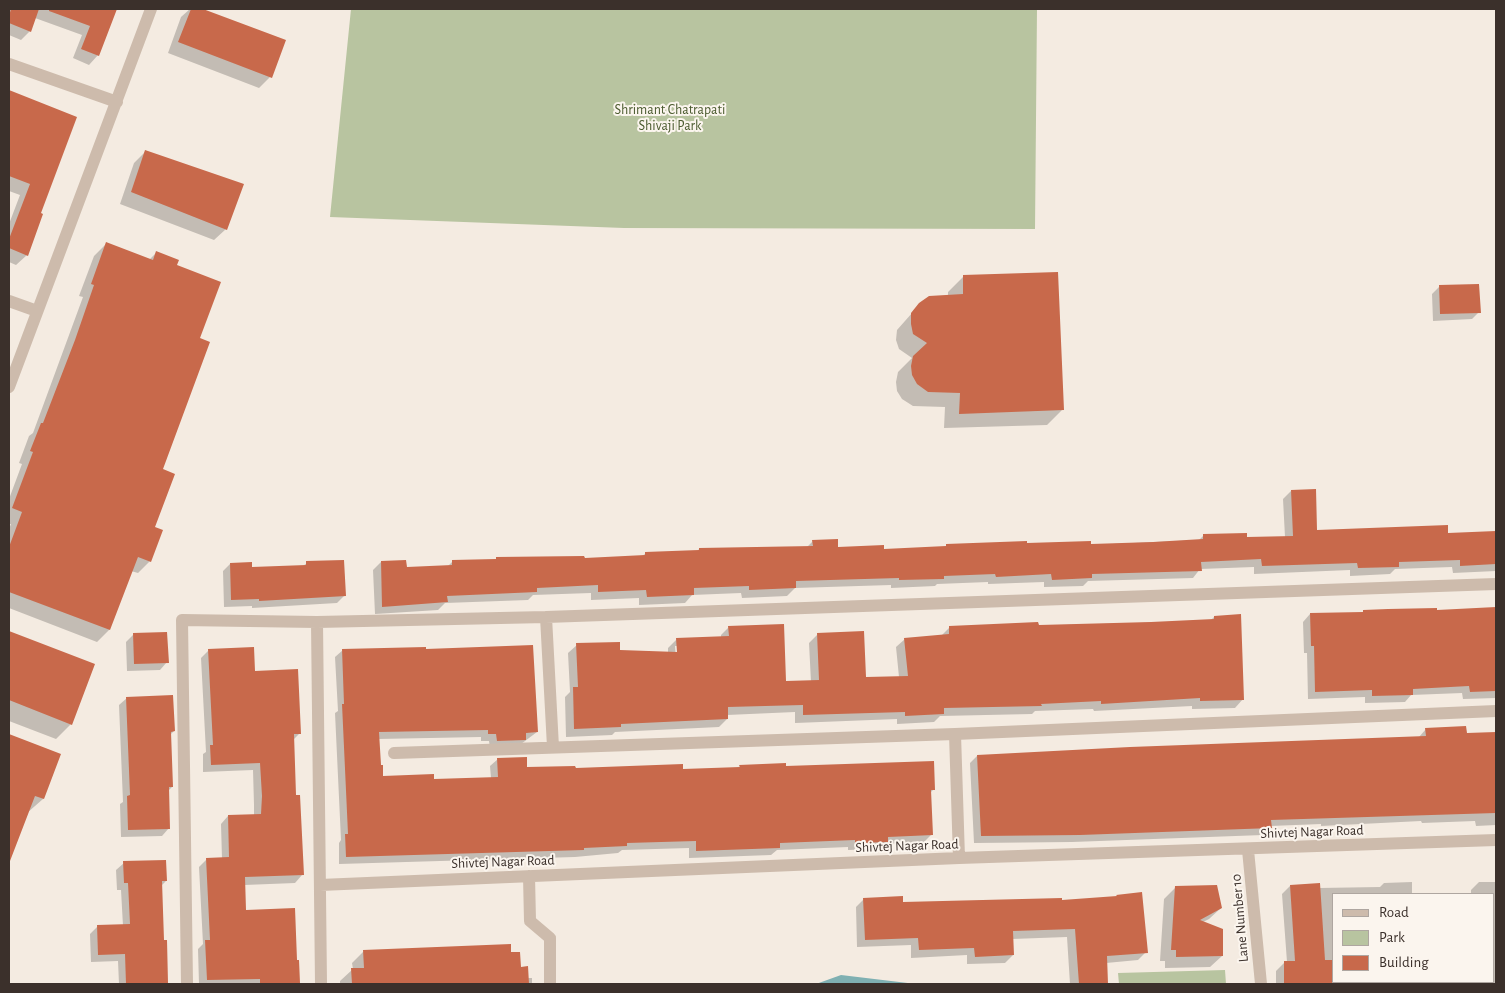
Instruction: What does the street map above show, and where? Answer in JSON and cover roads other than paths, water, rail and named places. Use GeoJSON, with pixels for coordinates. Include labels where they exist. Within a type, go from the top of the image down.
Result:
{"type":"FeatureCollection","features":[{"type":"Feature","properties":{"kind":"street"},"geometry":{"type":"LineString","coordinates":[[9,387],[152,9]]}},
{"type":"Feature","properties":{"kind":"street"},"geometry":{"type":"LineString","coordinates":[[9,64],[116,102]]}},
{"type":"Feature","properties":{"kind":"street"},"geometry":{"type":"LineString","coordinates":[[9,301],[37,312]]}},
{"type":"Feature","properties":{"kind":"street"},"geometry":{"type":"LineString","coordinates":[[187,984],[182,620],[317,622],[546,617],[1496,584]]}},
{"type":"Feature","properties":{"kind":"street"},"geometry":{"type":"LineString","coordinates":[[546,617],[553,747]]}},
{"type":"Feature","properties":{"kind":"street"},"geometry":{"type":"LineString","coordinates":[[317,622],[321,984]]}},
{"type":"Feature","properties":{"kind":"street"},"geometry":{"type":"LineString","coordinates":[[394,753],[955,734],[1496,711]]}},
{"type":"Feature","properties":{"kind":"street"},"geometry":{"type":"LineString","coordinates":[[955,734],[958,858]]}},
{"type":"Feature","properties":{"kind":"street","name":"Shivtej Nagar Road"},"geometry":{"type":"LineString","coordinates":[[320,884],[958,858],[1248,850],[1496,840]]}},
{"type":"Feature","properties":{"kind":"street","name":"Lane Number 10"},"geometry":{"type":"LineString","coordinates":[[1248,850],[1261,984]]}},
{"type":"Feature","properties":{"kind":"street"},"geometry":{"type":"LineString","coordinates":[[530,876],[530,921],[550,938],[550,984]]}},
{"type":"Feature","properties":{"kind":"water"},"geometry":{"type":"Polygon","coordinates":[[[841,975],[916,984],[816,984],[841,975]]]}},
{"type":"Feature","properties":{"kind":"park label","name":"Shrimant Chatrapati Shivaji Park"},"geometry":{"type":"Point","coordinates":[670,118]}}]}
